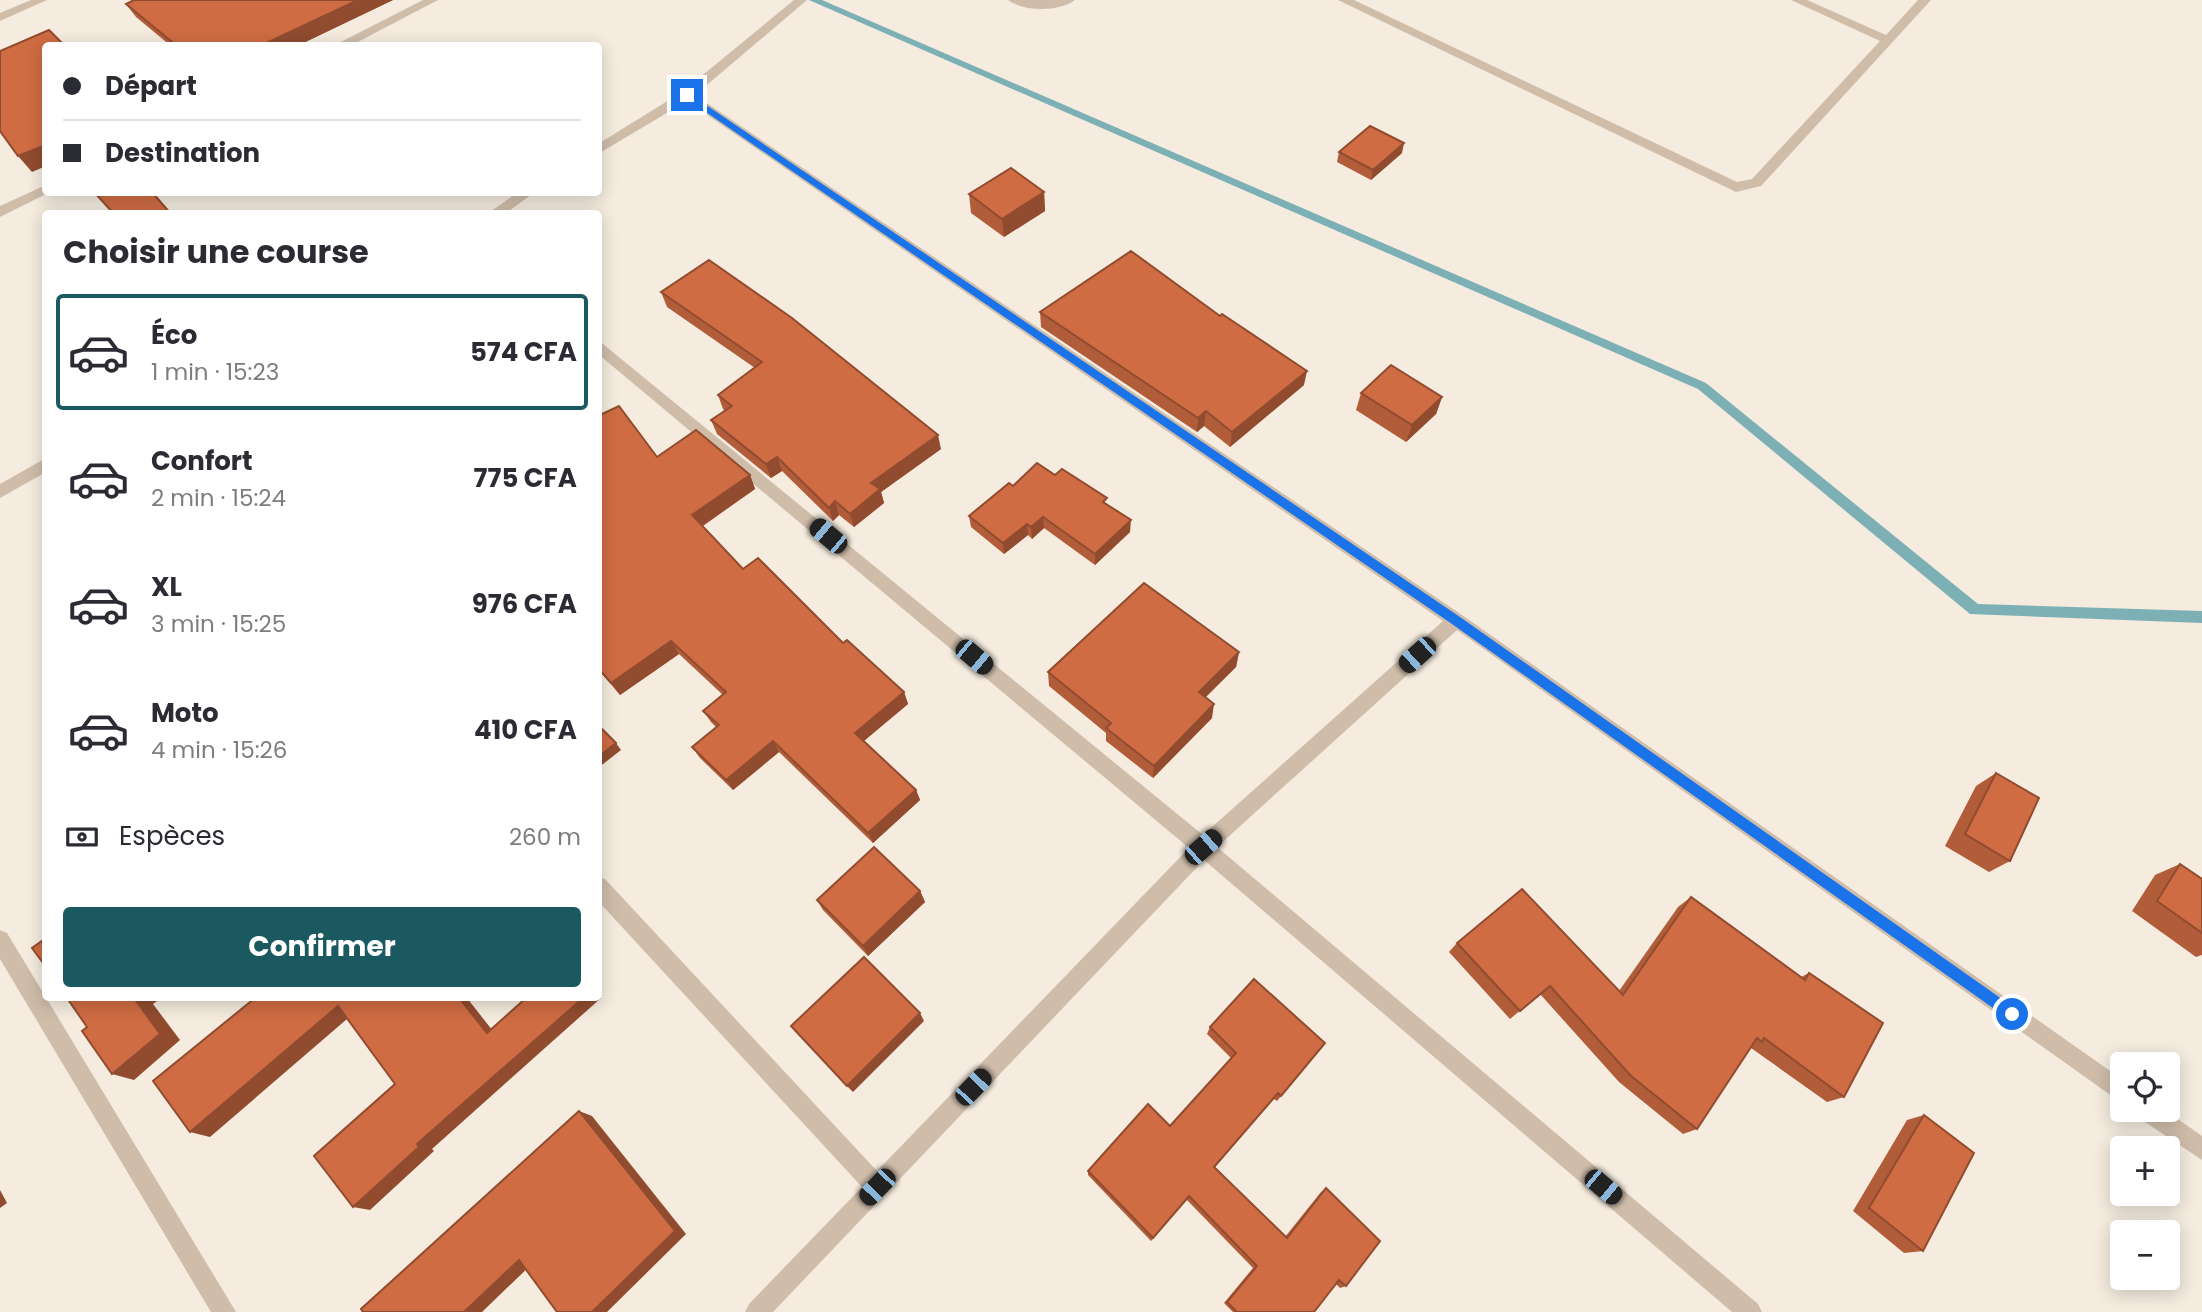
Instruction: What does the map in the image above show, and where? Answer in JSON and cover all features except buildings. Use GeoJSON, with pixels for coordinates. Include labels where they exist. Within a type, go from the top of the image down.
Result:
{"type":"FeatureCollection","features":[{"type":"Feature","properties":{"kind":"street"},"geometry":{"type":"LineString","coordinates":[[0,18],[41,0]]}},
{"type":"Feature","properties":{"kind":"street"},"geometry":{"type":"LineString","coordinates":[[347,42],[432,0]]}},
{"type":"Feature","properties":{"kind":"street"},"geometry":{"type":"LineString","coordinates":[[602,148],[687,95],[801,0]]}},
{"type":"Feature","properties":{"kind":"street"},"geometry":{"type":"LineString","coordinates":[[1014,0],[1056,4],[1069,0]]}},
{"type":"Feature","properties":{"kind":"street"},"geometry":{"type":"LineString","coordinates":[[1344,0],[1736,187],[1756,183],[1925,0]]}},
{"type":"Feature","properties":{"kind":"street"},"geometry":{"type":"LineString","coordinates":[[1797,0],[1888,40]]}},
{"type":"Feature","properties":{"kind":"street"},"geometry":{"type":"LineString","coordinates":[[687,95],[1456,620],[2110,1084]]}},
{"type":"Feature","properties":{"kind":"street"},"geometry":{"type":"LineString","coordinates":[[0,212],[42,191]]}},
{"type":"Feature","properties":{"kind":"street"},"geometry":{"type":"LineString","coordinates":[[500,210],[522,196]]}},
{"type":"Feature","properties":{"kind":"street"},"geometry":{"type":"LineString","coordinates":[[602,348],[1203,847],[1751,1312]]}},
{"type":"Feature","properties":{"kind":"street"},"geometry":{"type":"LineString","coordinates":[[0,492],[42,466]]}},
{"type":"Feature","properties":{"kind":"street"},"geometry":{"type":"LineString","coordinates":[[757,1312],[1203,847],[1456,620]]}},
{"type":"Feature","properties":{"kind":"street"},"geometry":{"type":"LineString","coordinates":[[602,890],[877,1187]]}},
{"type":"Feature","properties":{"kind":"street"},"geometry":{"type":"LineString","coordinates":[[0,940],[224,1312]]}},
{"type":"Feature","properties":{"kind":"street"},"geometry":{"type":"LineString","coordinates":[[2164,1122],[2202,1149]]}},
{"type":"Feature","properties":{"kind":"waterway"},"geometry":{"type":"LineString","coordinates":[[814,0],[1702,386],[1975,610],[2202,617]]}},
{"type":"Feature","properties":{"kind":"route"},"geometry":{"type":"LineString","coordinates":[[687,95],[1456,620],[2012,1014]]}}]}
